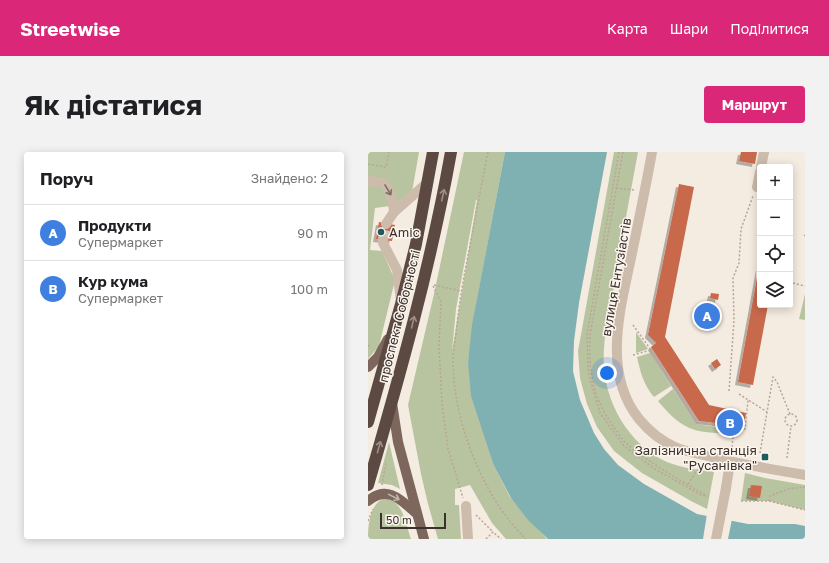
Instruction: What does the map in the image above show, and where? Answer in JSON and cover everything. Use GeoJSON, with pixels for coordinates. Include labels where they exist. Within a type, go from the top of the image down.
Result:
{"type":"FeatureCollection","features":[{"type":"Feature","properties":{"kind":"highway","name":"проспект Соборності"},"geometry":{"type":"LineString","coordinates":[[368,422],[416,244],[433,152]]}},
{"type":"Feature","properties":{"kind":"highway","name":"проспект Соборності"},"geometry":{"type":"LineString","coordinates":[[368,485],[408,345],[436,228],[451,152]]}},
{"type":"Feature","properties":{"kind":"main road"},"geometry":{"type":"LineString","coordinates":[[368,367],[378,357],[396,321]]}},
{"type":"Feature","properties":{"kind":"main road"},"geometry":{"type":"LineString","coordinates":[[392,401],[398,442],[424,539]]}},
{"type":"Feature","properties":{"kind":"main road"},"geometry":{"type":"LineString","coordinates":[[368,501],[373,496],[380,493],[390,494],[402,501],[417,514]]}},
{"type":"Feature","properties":{"kind":"street","name":"вулиця Ентузіастів"},"geometry":{"type":"LineString","coordinates":[[652,152],[621,307],[617,346],[617,368],[623,390],[632,410],[645,426],[660,439],[676,447],[730,462],[805,475]]}},
{"type":"Feature","properties":{"kind":"street"},"geometry":{"type":"LineString","coordinates":[[762,164],[764,152]]}},
{"type":"Feature","properties":{"kind":"street"},"geometry":{"type":"LineString","coordinates":[[368,181],[384,183],[390,191],[394,212]]}},
{"type":"Feature","properties":{"kind":"street"},"geometry":{"type":"LineString","coordinates":[[386,224],[394,212],[427,183]]}},
{"type":"Feature","properties":{"kind":"street"},"geometry":{"type":"LineString","coordinates":[[383,240],[382,243],[396,270],[401,304]]}},
{"type":"Feature","properties":{"kind":"street"},"geometry":{"type":"LineString","coordinates":[[716,539],[730,462]]}},
{"type":"Feature","properties":{"kind":"street"},"geometry":{"type":"LineString","coordinates":[[466,506],[468,539]]}},
{"type":"Feature","properties":{"kind":"path"},"geometry":{"type":"LineString","coordinates":[[368,164],[386,167],[389,152]]}},
{"type":"Feature","properties":{"kind":"path"},"geometry":{"type":"LineString","coordinates":[[488,152],[462,291],[453,361],[456,403],[470,448],[481,476],[496,503],[515,529],[526,539]]}},
{"type":"Feature","properties":{"kind":"path"},"geometry":{"type":"LineString","coordinates":[[729,391],[734,321],[733,278],[739,263],[741,229],[757,187]]}},
{"type":"Feature","properties":{"kind":"path"},"geometry":{"type":"LineString","coordinates":[[616,188],[634,190]]}},
{"type":"Feature","properties":{"kind":"path"},"geometry":{"type":"LineString","coordinates":[[793,283],[805,286]]}},
{"type":"Feature","properties":{"kind":"path"},"geometry":{"type":"LineString","coordinates":[[462,291],[432,285],[441,302],[439,347],[442,404],[448,449],[459,488],[466,506],[501,539]]}},
{"type":"Feature","properties":{"kind":"path"},"geometry":{"type":"LineString","coordinates":[[633,325],[651,350],[697,423],[745,429],[748,400]]}},
{"type":"Feature","properties":{"kind":"path"},"geometry":{"type":"LineString","coordinates":[[368,344],[371,347]]}},
{"type":"Feature","properties":{"kind":"path"},"geometry":{"type":"LineString","coordinates":[[633,355],[651,350]]}},
{"type":"Feature","properties":{"kind":"path"},"geometry":{"type":"LineString","coordinates":[[760,452],[773,377],[777,382],[790,414],[794,415],[797,420],[795,424],[791,426],[787,458]]}},
{"type":"Feature","properties":{"kind":"path"},"geometry":{"type":"LineString","coordinates":[[739,394],[767,412]]}},
{"type":"Feature","properties":{"kind":"path"},"geometry":{"type":"LineString","coordinates":[[790,414],[786,416],[784,420],[787,425],[791,426]]}},
{"type":"Feature","properties":{"kind":"path"},"geometry":{"type":"LineString","coordinates":[[732,447],[734,428]]}},
{"type":"Feature","properties":{"kind":"path"},"geometry":{"type":"LineString","coordinates":[[368,521],[380,493],[386,461]]}},
{"type":"Feature","properties":{"kind":"path"},"geometry":{"type":"LineString","coordinates":[[688,484],[701,465]]}},
{"type":"Feature","properties":{"kind":"path"},"geometry":{"type":"LineString","coordinates":[[769,501],[770,496],[776,493],[788,489],[805,487]]}},
{"type":"Feature","properties":{"kind":"path"},"geometry":{"type":"LineString","coordinates":[[741,501],[769,501],[805,510]]}},
{"type":"Feature","properties":{"kind":"path"},"geometry":{"type":"LineString","coordinates":[[486,539],[493,532]]}},
{"type":"Feature","properties":{"kind":"green space"},"geometry":{"type":"Polygon","coordinates":[[[368,152],[419,152],[412,192],[398,205],[375,208],[370,250],[382,251],[395,280],[379,346],[368,359],[368,152]]]}},
{"type":"Feature","properties":{"kind":"green space"},"geometry":{"type":"Polygon","coordinates":[[[464,152],[505,152],[477,300],[468,362],[494,466],[510,497],[547,539],[506,539],[492,523],[470,485],[455,489],[455,505],[459,505],[461,539],[438,539],[421,474],[408,405],[434,294],[464,152]],[[477,200],[456,309],[452,351],[477,200]]]}},
{"type":"Feature","properties":{"kind":"green space"},"geometry":{"type":"Polygon","coordinates":[[[614,152],[638,152],[606,332],[604,366],[606,383],[611,400],[618,415],[639,443],[652,454],[672,464],[696,470],[714,472],[707,509],[642,473],[614,451],[597,427],[587,404],[580,378],[578,351],[614,152]]]}},
{"type":"Feature","properties":{"kind":"green space"},"geometry":{"type":"Polygon","coordinates":[[[805,294],[805,320],[799,319],[805,294]]]}},
{"type":"Feature","properties":{"kind":"green space"},"geometry":{"type":"Polygon","coordinates":[[[636,332],[648,349],[636,353],[636,332]]]}},
{"type":"Feature","properties":{"kind":"green space"},"geometry":{"type":"Polygon","coordinates":[[[650,353],[671,386],[654,397],[645,383],[637,357],[650,353]]]}},
{"type":"Feature","properties":{"kind":"green space"},"geometry":{"type":"Polygon","coordinates":[[[673,389],[696,424],[730,429],[730,434],[699,431],[689,428],[679,422],[658,401],[673,389]]]}},
{"type":"Feature","properties":{"kind":"green space"},"geometry":{"type":"Polygon","coordinates":[[[389,442],[400,489],[392,485],[378,483],[389,442]]]}},
{"type":"Feature","properties":{"kind":"green space"},"geometry":{"type":"Polygon","coordinates":[[[745,473],[805,485],[805,510],[769,501],[741,501],[745,473]]]}},
{"type":"Feature","properties":{"kind":"green space"},"geometry":{"type":"Polygon","coordinates":[[[386,497],[397,504],[403,514],[411,539],[368,539],[369,521],[373,509],[376,504],[386,497]]]}},
{"type":"Feature","properties":{"kind":"water"},"geometry":{"type":"Polygon","coordinates":[[[505,152],[607,152],[579,303],[574,341],[573,371],[580,400],[594,433],[604,449],[618,465],[644,484],[697,514],[748,524],[795,524],[805,526],[805,539],[548,539],[528,520],[511,498],[494,466],[471,396],[468,362],[472,325],[505,152]]]}},
{"type":"Feature","properties":{"kind":"pier"},"geometry":{"type":"Polygon","coordinates":[[[707,514],[732,519],[728,539],[703,539],[707,514]]]}},
{"type":"Feature","properties":{"kind":"building"},"geometry":{"type":"Polygon","coordinates":[[[741,152],[757,152],[755,164],[739,161],[741,152]]]}},
{"type":"Feature","properties":{"kind":"building"},"geometry":{"type":"Polygon","coordinates":[[[679,184],[694,187],[665,337],[709,405],[746,413],[744,426],[699,421],[651,347],[656,343],[648,335],[679,184]]]}},
{"type":"Feature","properties":{"kind":"building"},"geometry":{"type":"Polygon","coordinates":[[[379,222],[395,225],[392,241],[376,239],[379,222]]]}},
{"type":"Feature","properties":{"kind":"building"},"geometry":{"type":"Polygon","coordinates":[[[757,278],[757,308],[767,308],[753,385],[738,382],[757,278]]]}},
{"type":"Feature","properties":{"kind":"building"},"geometry":{"type":"Polygon","coordinates":[[[711,293],[719,294],[718,300],[710,298],[711,293]]]}},
{"type":"Feature","properties":{"kind":"building"},"geometry":{"type":"Polygon","coordinates":[[[705,307],[713,309],[710,322],[702,320],[705,307]]]}},
{"type":"Feature","properties":{"kind":"building"},"geometry":{"type":"Polygon","coordinates":[[[717,359],[721,365],[715,369],[711,363],[717,359]]]}},
{"type":"Feature","properties":{"kind":"building"},"geometry":{"type":"Polygon","coordinates":[[[751,485],[762,486],[760,498],[749,496],[751,485]]]}},
{"type":"Feature","properties":{"kind":"tunnel"},"geometry":{"type":"LineString","coordinates":[[383,240],[386,224]]}},
{"type":"Feature","properties":{"kind":"place","name":"Amic"},"geometry":{"type":"Point","coordinates":[381,232]}},
{"type":"Feature","properties":{"kind":"place","name":"Продукти"},"geometry":{"type":"Point","coordinates":[707,316]}},
{"type":"Feature","properties":{"kind":"place","name":"Кур кума"},"geometry":{"type":"Point","coordinates":[730,423]}},
{"type":"Feature","properties":{"kind":"place","name":"Залізнична станція \"Русанівка\""},"geometry":{"type":"Point","coordinates":[765,457]}}]}
